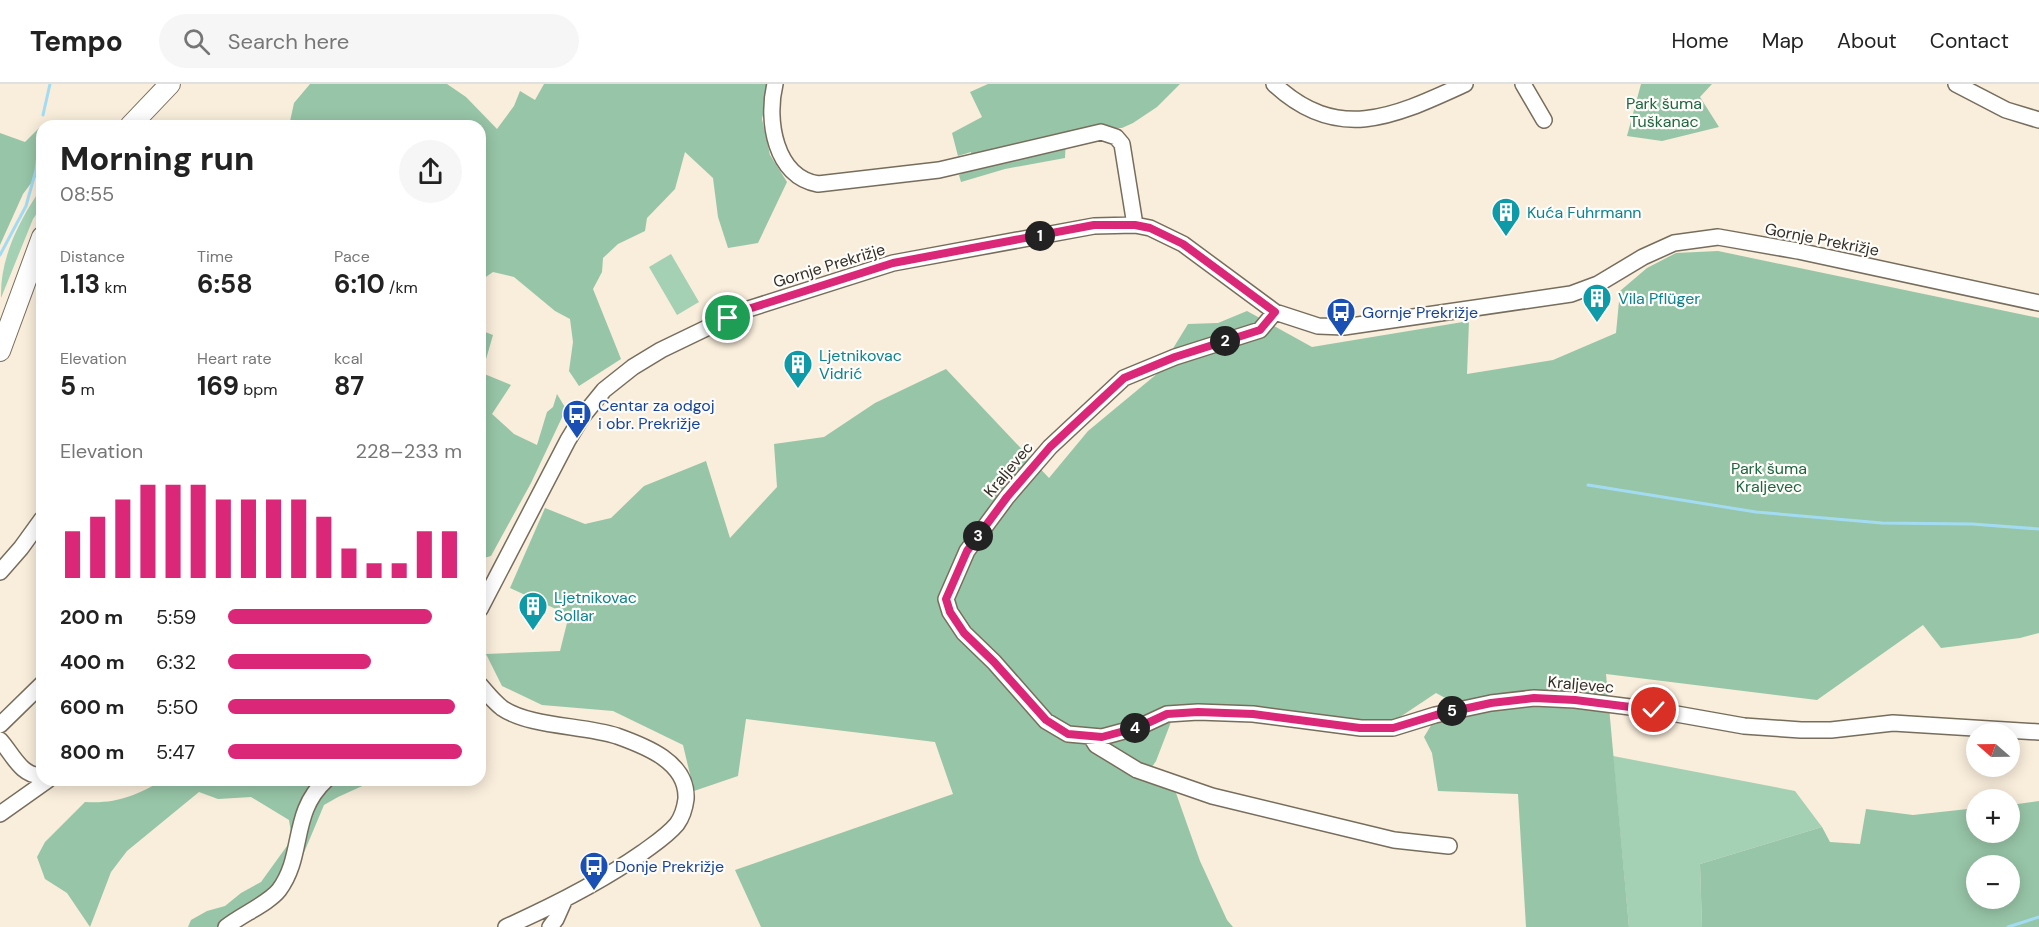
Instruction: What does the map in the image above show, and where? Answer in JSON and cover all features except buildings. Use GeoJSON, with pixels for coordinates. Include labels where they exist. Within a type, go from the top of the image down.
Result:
{"type":"FeatureCollection","features":[{"type":"Feature","properties":{"kind":"main road"},"geometry":{"type":"LineString","coordinates":[[136,120],[170,84]]}},
{"type":"Feature","properties":{"kind":"main road"},"geometry":{"type":"LineString","coordinates":[[0,351],[36,260]]}},
{"type":"Feature","properties":{"kind":"street"},"geometry":{"type":"LineString","coordinates":[[775,84],[771,122],[778,148],[795,174],[805,182],[818,184],[939,170],[1101,132],[1116,136],[1122,144],[1135,225]]}},
{"type":"Feature","properties":{"kind":"street"},"geometry":{"type":"LineString","coordinates":[[1274,84],[1312,111],[1356,121],[1400,112],[1465,84]]}},
{"type":"Feature","properties":{"kind":"street"},"geometry":{"type":"LineString","coordinates":[[1523,84],[1544,120]]}},
{"type":"Feature","properties":{"kind":"street"},"geometry":{"type":"LineString","coordinates":[[1956,84],[2006,110],[2039,120]]}},
{"type":"Feature","properties":{"kind":"street","name":"Gornje Prekrižje"},"geometry":{"type":"LineString","coordinates":[[486,585],[582,417],[604,390],[633,367],[661,350],[742,311],[893,263],[1094,225],[1135,225],[1150,228],[1183,244],[1275,312],[1318,326],[1344,327],[1571,294],[1598,284],[1643,257],[1674,243],[1718,237],[1798,251],[2039,303]]}},
{"type":"Feature","properties":{"kind":"street","name":"Kraljevec"},"geometry":{"type":"LineString","coordinates":[[1275,312],[1260,330],[1175,357],[1124,378],[1050,447],[1007,497],[967,551],[946,599],[950,612],[964,633],[994,662],[1046,720],[1068,734],[1102,737],[1139,727],[1167,714],[1198,712],[1253,714],[1360,728],[1393,728],[1447,712],[1491,703],[1534,698],[1587,701],[1744,726],[1802,730],[1831,730],[1893,723],[2039,732]]}},
{"type":"Feature","properties":{"kind":"street"},"geometry":{"type":"LineString","coordinates":[[0,572],[36,527]]}},
{"type":"Feature","properties":{"kind":"street"},"geometry":{"type":"LineString","coordinates":[[0,725],[36,690]]}},
{"type":"Feature","properties":{"kind":"street"},"geometry":{"type":"LineString","coordinates":[[486,691],[499,705],[522,718],[616,736],[649,749],[667,759],[678,772],[684,783],[686,794],[685,806],[679,822],[666,836],[627,863],[564,901],[506,927]]}},
{"type":"Feature","properties":{"kind":"street","name":"Kraljevec"},"geometry":{"type":"LineString","coordinates":[[1090,736],[1095,746],[1137,770],[1212,796],[1394,840],[1449,846]]}},
{"type":"Feature","properties":{"kind":"street"},"geometry":{"type":"LineString","coordinates":[[0,740],[25,771],[36,776]]}},
{"type":"Feature","properties":{"kind":"street"},"geometry":{"type":"LineString","coordinates":[[0,814],[40,786]]}},
{"type":"Feature","properties":{"kind":"street"},"geometry":{"type":"LineString","coordinates":[[226,927],[278,892],[291,869],[307,803],[321,786]]}},
{"type":"Feature","properties":{"kind":"street"},"geometry":{"type":"LineString","coordinates":[[550,927],[564,901]]}},
{"type":"Feature","properties":{"kind":"green space"},"geometry":{"type":"Polygon","coordinates":[[[310,84],[447,84],[466,97],[497,129],[514,106],[520,91],[535,100],[544,84],[770,84],[762,119],[770,155],[787,182],[758,243],[728,248],[718,217],[713,178],[685,152],[675,189],[647,218],[645,231],[618,244],[603,258],[602,272],[593,289],[621,359],[579,386],[569,371],[573,342],[570,319],[555,311],[514,277],[493,272],[486,277],[486,120],[290,120],[294,103],[310,84]]]}},
{"type":"Feature","properties":{"kind":"green space"},"geometry":{"type":"Polygon","coordinates":[[[988,84],[1180,84],[1157,107],[1133,123],[1122,128],[1105,128],[1066,136],[1065,158],[1005,169],[961,182],[959,175],[971,169],[971,152],[958,156],[952,133],[982,117],[970,92],[988,84]]]}},
{"type":"Feature","properties":{"kind":"green space","name":"Park šuma Tuškanac"},"geometry":{"type":"Polygon","coordinates":[[[1641,84],[1712,84],[1700,97],[1719,127],[1662,141],[1627,136],[1641,84]]]}},
{"type":"Feature","properties":{"kind":"green space"},"geometry":{"type":"Polygon","coordinates":[[[36,131],[36,177],[23,194],[0,245],[0,133],[25,142],[36,131]]]}},
{"type":"Feature","properties":{"kind":"green space"},"geometry":{"type":"Polygon","coordinates":[[[36,196],[36,215],[1,298],[6,258],[22,220],[36,196]]]}},
{"type":"Feature","properties":{"kind":"green space","name":"Park šuma Kraljevec"},"geometry":{"type":"Polygon","coordinates":[[[1718,251],[2039,318],[2039,633],[2020,638],[1941,648],[1923,625],[1817,700],[1606,674],[1629,927],[1526,927],[1518,794],[1438,791],[1432,753],[1424,737],[1447,699],[1436,693],[1397,719],[1360,721],[1317,715],[1202,706],[1176,709],[1156,761],[1145,777],[1176,793],[1200,861],[1227,920],[1233,927],[761,927],[735,870],[953,794],[935,742],[746,719],[738,776],[694,791],[683,745],[613,711],[542,705],[502,686],[486,654],[560,651],[569,615],[510,588],[545,508],[585,524],[611,518],[644,486],[706,461],[730,538],[777,487],[774,444],[824,437],[875,403],[946,369],[1049,478],[1088,431],[1158,373],[1188,324],[1218,323],[1247,311],[1312,347],[1469,321],[1467,374],[1553,360],[1616,333],[1620,291],[1647,268],[1676,253],[1718,251]]]}},
{"type":"Feature","properties":{"kind":"green space"},"geometry":{"type":"Polygon","coordinates":[[[671,254],[699,302],[677,315],[649,267],[671,254]]]}},
{"type":"Feature","properties":{"kind":"green space"},"geometry":{"type":"Polygon","coordinates":[[[486,332],[493,335],[486,359],[486,332]]]}},
{"type":"Feature","properties":{"kind":"green space"},"geometry":{"type":"Polygon","coordinates":[[[486,375],[511,385],[492,414],[514,434],[537,445],[547,412],[553,407],[557,394],[566,409],[531,483],[491,556],[486,557],[486,375]]]}},
{"type":"Feature","properties":{"kind":"green space"},"geometry":{"type":"Polygon","coordinates":[[[1613,756],[1795,791],[1822,827],[1700,864],[1702,927],[1629,927],[1613,756]]]}},
{"type":"Feature","properties":{"kind":"green space"},"geometry":{"type":"Polygon","coordinates":[[[152,786],[362,786],[324,805],[295,874],[222,927],[188,927],[191,920],[207,911],[225,906],[241,893],[261,882],[292,839],[289,820],[251,797],[218,799],[199,792],[127,851],[111,872],[90,927],[67,893],[45,879],[37,857],[45,842],[85,802],[117,800],[152,786]]]}},
{"type":"Feature","properties":{"kind":"green space"},"geometry":{"type":"Polygon","coordinates":[[[2039,801],[2039,927],[1702,927],[1700,864],[1822,827],[1830,842],[1860,844],[1866,809],[1913,815],[1966,809],[1966,843],[2020,843],[2020,804],[2039,801]]]}},
{"type":"Feature","properties":{"kind":"waterway","name":"Kraljevec"},"geometry":{"type":"LineString","coordinates":[[43,115],[50,84]]}},
{"type":"Feature","properties":{"kind":"waterway","name":"Kraljevec"},"geometry":{"type":"LineString","coordinates":[[0,255],[26,206],[36,170]]}},
{"type":"Feature","properties":{"kind":"waterway"},"geometry":{"type":"LineString","coordinates":[[1588,485],[1756,512],[1882,523],[1972,524],[2039,529]]}},
{"type":"Feature","properties":{"kind":"waterway"},"geometry":{"type":"LineString","coordinates":[[2008,927],[2039,917]]}},
{"type":"Feature","properties":{"kind":"place","name":"Kuća Fuhrmann"},"geometry":{"type":"Point","coordinates":[1506,238]}},
{"type":"Feature","properties":{"kind":"place","name":"Vila Pflüger"},"geometry":{"type":"Point","coordinates":[1597,324]}},
{"type":"Feature","properties":{"kind":"place","name":"Gornje Prekrižje"},"geometry":{"type":"Point","coordinates":[1341,338]}},
{"type":"Feature","properties":{"kind":"place","name":"Ljetnikovac Vidrić"},"geometry":{"type":"Point","coordinates":[798,390]}},
{"type":"Feature","properties":{"kind":"place","name":"Centar za odgoj i obr. Prekrižje"},"geometry":{"type":"Point","coordinates":[577,440]}},
{"type":"Feature","properties":{"kind":"place","name":"Ljetnikovac Sollar"},"geometry":{"type":"Point","coordinates":[533,632]}},
{"type":"Feature","properties":{"kind":"place","name":"Donje Prekrižje"},"geometry":{"type":"Point","coordinates":[594,892]}},
{"type":"Feature","properties":{"kind":"route"},"geometry":{"type":"LineString","coordinates":[[728,318],[742,311],[893,263],[1094,225],[1135,225],[1169,236],[1275,312],[1260,330],[1175,357],[1124,378],[1050,447],[1007,497],[967,551],[946,599],[950,612],[964,633],[994,662],[1046,720],[1068,734],[1102,737],[1139,727],[1167,714],[1198,712],[1253,714],[1360,728],[1393,728],[1436,715],[1491,703],[1534,698],[1575,700],[1654,710]]}}]}
